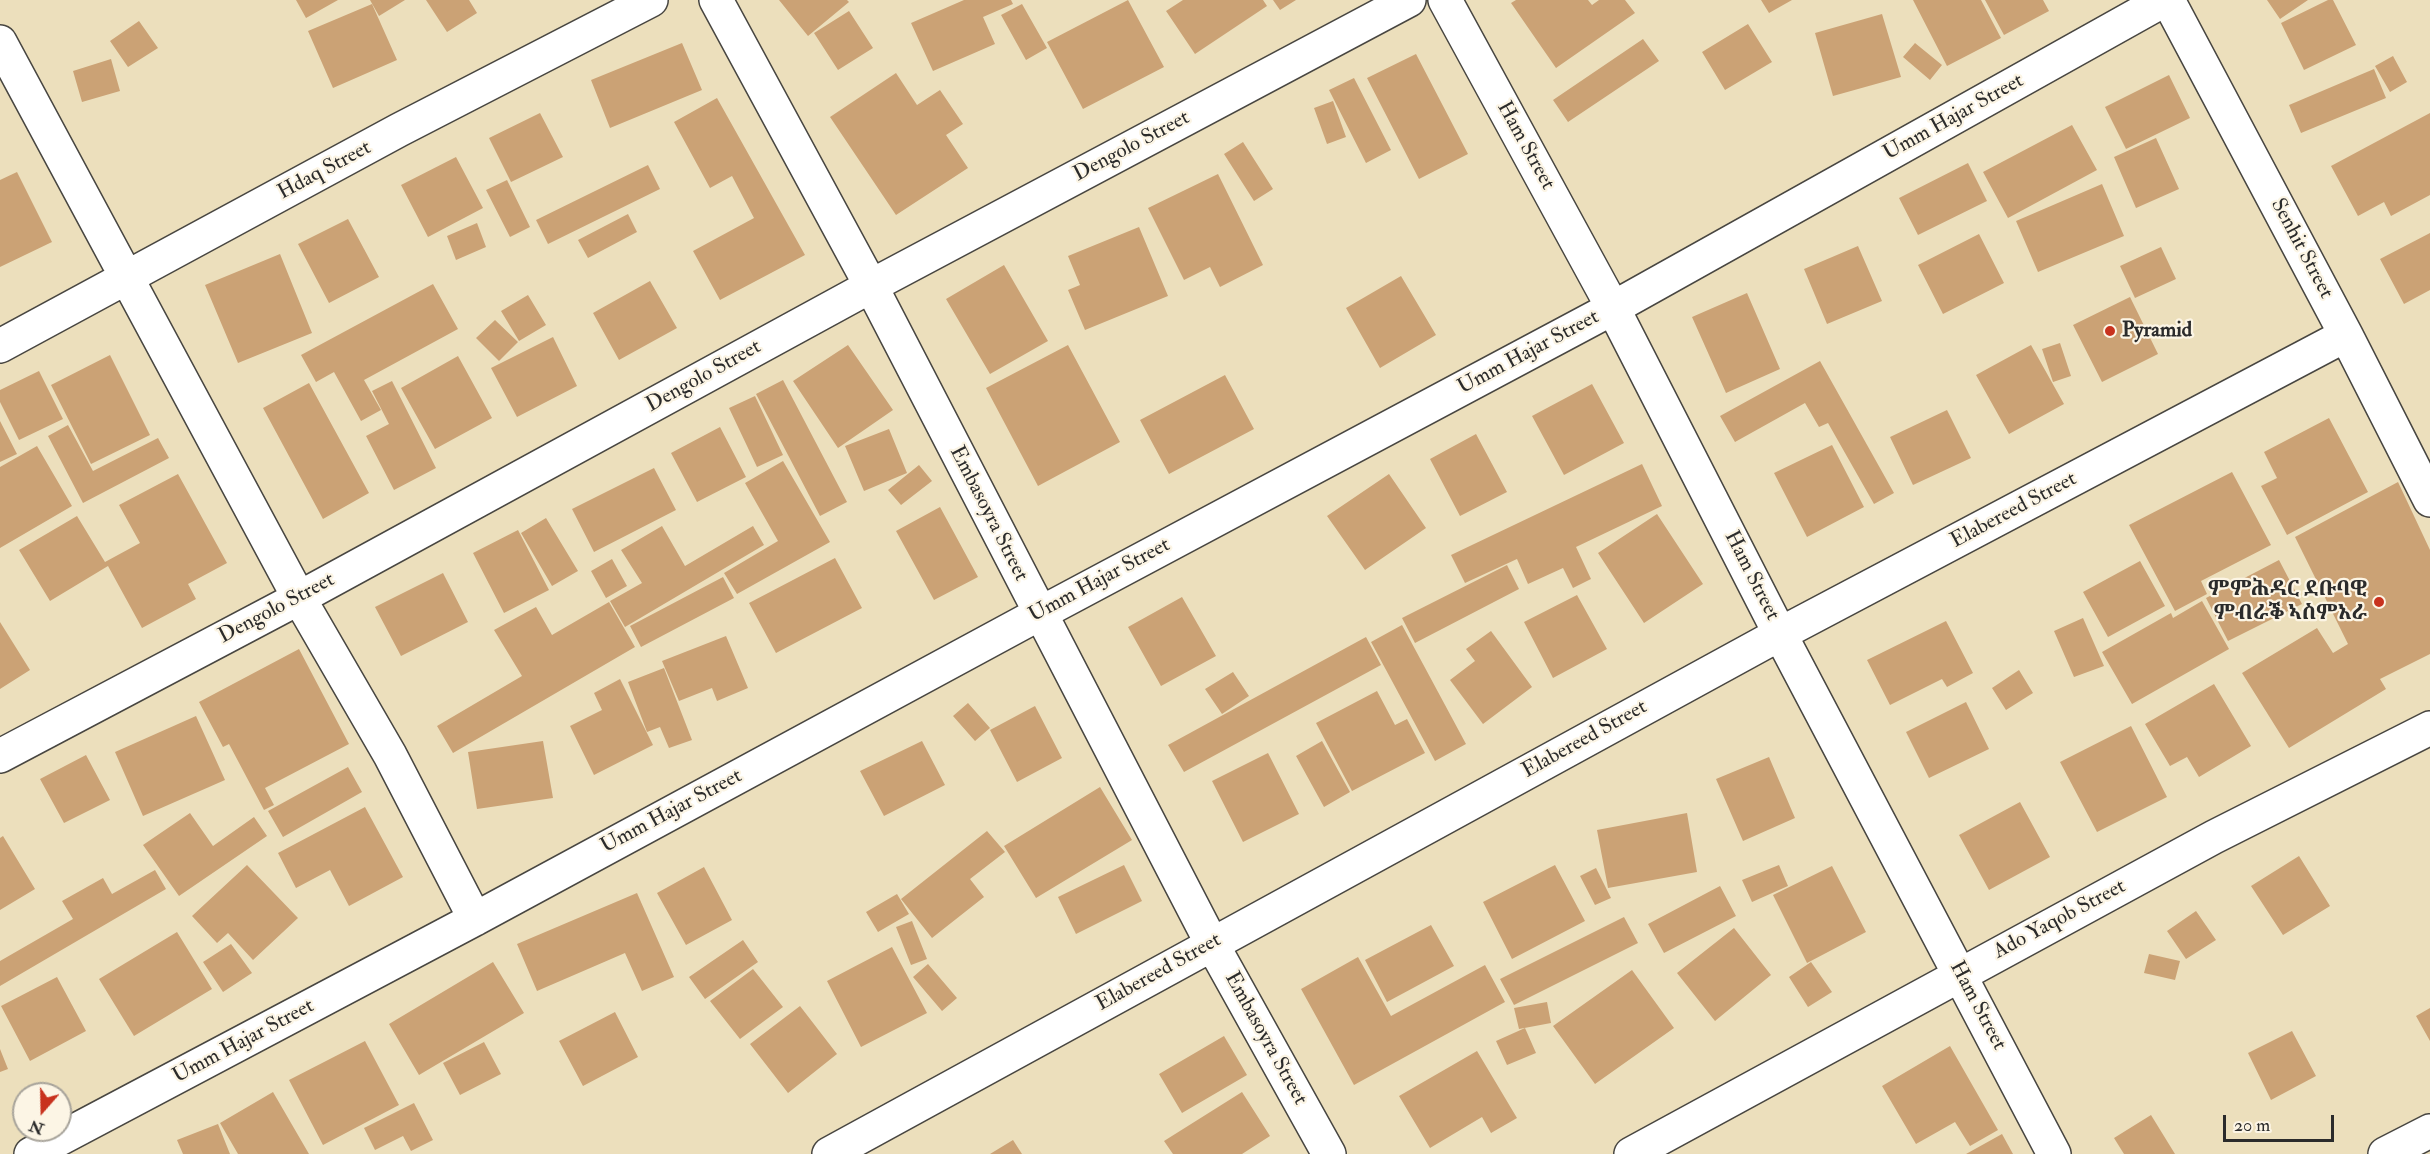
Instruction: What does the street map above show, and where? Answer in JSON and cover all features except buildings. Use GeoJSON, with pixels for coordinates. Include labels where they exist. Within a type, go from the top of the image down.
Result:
{"type":"FeatureCollection","features":[{"type":"Feature","properties":{"kind":"street","name":"Hdaq Street"},"geometry":{"type":"LineString","coordinates":[[0,346],[399,130],[651,0]]}},
{"type":"Feature","properties":{"kind":"street","name":"Embasoyra Street"},"geometry":{"type":"LineString","coordinates":[[716,0],[870,286],[1212,944],[1329,1154]]}},
{"type":"Feature","properties":{"kind":"street","name":"Dengolo Street"},"geometry":{"type":"LineString","coordinates":[[0,756],[299,598],[870,286],[1409,0]]}},
{"type":"Feature","properties":{"kind":"street","name":"Ham Street"},"geometry":{"type":"LineString","coordinates":[[1445,0],[1613,308],[1780,633],[2054,1154]]}},
{"type":"Feature","properties":{"kind":"street","name":"Umm Hajar Street"},"geometry":{"type":"LineString","coordinates":[[31,1154],[475,919],[1039,614],[1613,308],[2166,0]]}},
{"type":"Feature","properties":{"kind":"street","name":"Senhit Street"},"geometry":{"type":"LineString","coordinates":[[2166,0],[2346,335],[2430,500]]}},
{"type":"Feature","properties":{"kind":"street"},"geometry":{"type":"LineString","coordinates":[[0,42],[299,598],[390,755],[475,919]]}},
{"type":"Feature","properties":{"kind":"street","name":"Elabereed Street"},"geometry":{"type":"LineString","coordinates":[[829,1154],[1780,633],[2346,335]]}},
{"type":"Feature","properties":{"kind":"street","name":"Ado Yaqob Street"},"geometry":{"type":"LineString","coordinates":[[1631,1154],[2214,837],[2430,728]]}},
{"type":"Feature","properties":{"kind":"street"},"geometry":{"type":"LineString","coordinates":[[2385,1154],[2430,1131]]}},
{"type":"Feature","properties":{"kind":"place","name":"Pyramid"},"geometry":{"type":"Point","coordinates":[2110,331]}},
{"type":"Feature","properties":{"kind":"place","name":"ምምሕዳር ደቡባዊ ምብራቕ ኣስምአራ"},"geometry":{"type":"Point","coordinates":[2379,602]}}]}
